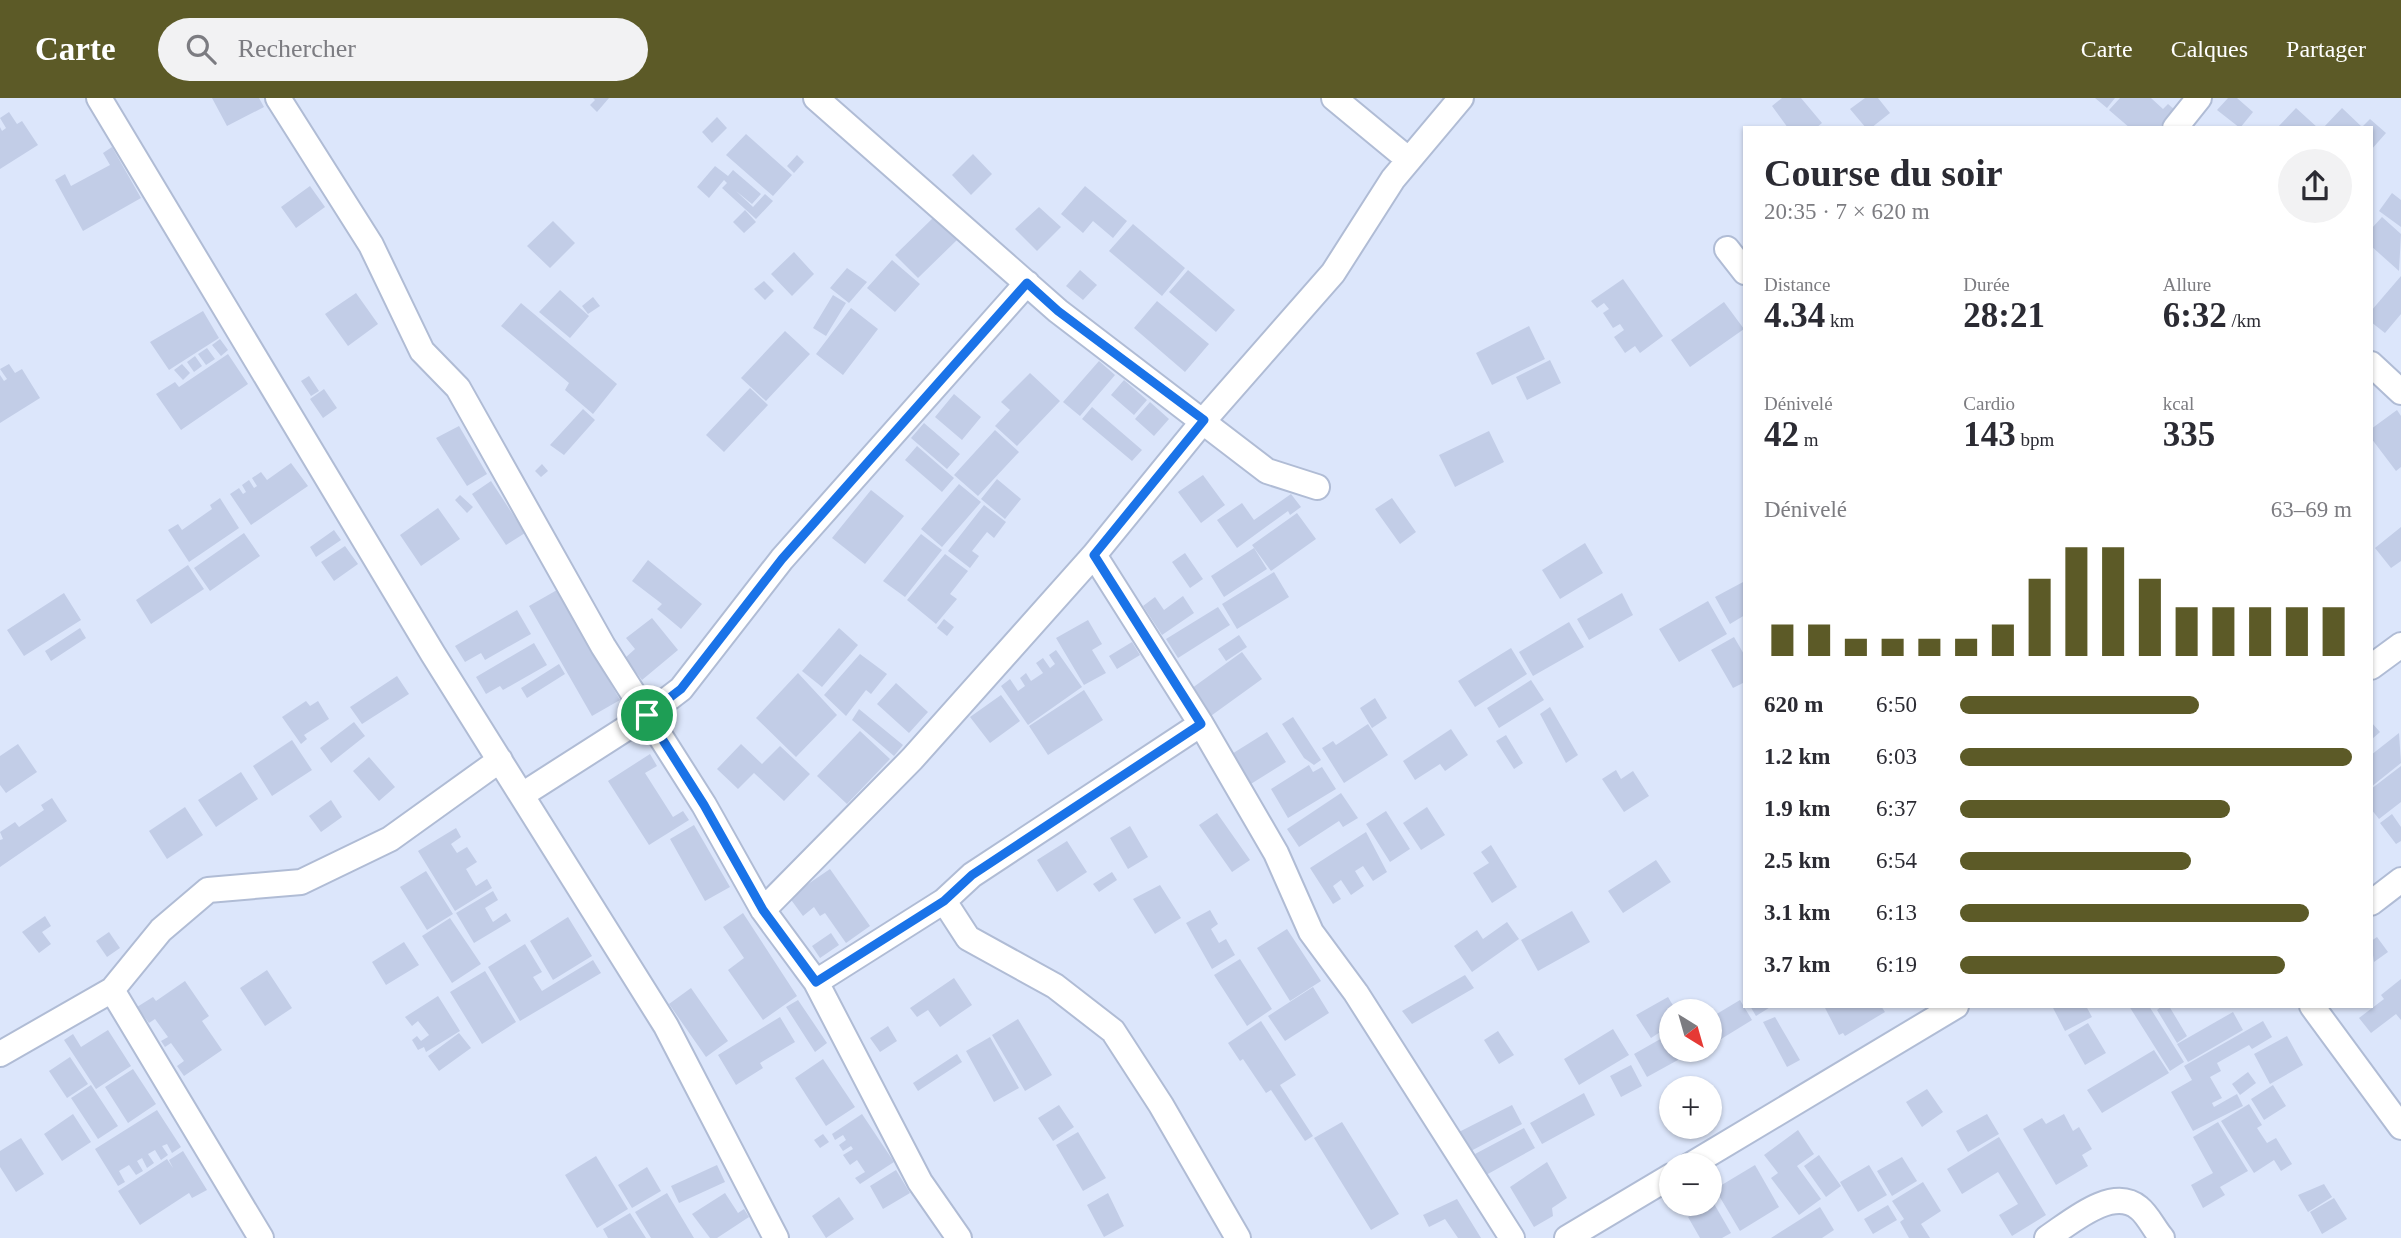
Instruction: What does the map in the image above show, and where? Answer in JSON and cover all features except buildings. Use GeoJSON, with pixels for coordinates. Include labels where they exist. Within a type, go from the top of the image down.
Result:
{"type":"FeatureCollection","features":[{"type":"Feature","properties":{"kind":"street"},"geometry":{"type":"LineString","coordinates":[[99,98],[500,760],[666,1026],[776,1238]]}},
{"type":"Feature","properties":{"kind":"street"},"geometry":{"type":"LineString","coordinates":[[278,98],[371,246],[422,351],[458,388],[603,646],[704,805],[763,910],[816,982],[920,1182],[959,1238]]}},
{"type":"Feature","properties":{"kind":"street"},"geometry":{"type":"LineString","coordinates":[[816,98],[1058,311],[1204,420],[1267,471],[1317,487]]}},
{"type":"Feature","properties":{"kind":"street"},"geometry":{"type":"LineString","coordinates":[[1334,98],[1409,160]]}},
{"type":"Feature","properties":{"kind":"street"},"geometry":{"type":"LineString","coordinates":[[763,910],[912,759],[1094,555],[1204,420],[1333,273],[1393,179],[1461,98]]}},
{"type":"Feature","properties":{"kind":"street"},"geometry":{"type":"LineString","coordinates":[[2177,126],[2199,98]]}},
{"type":"Feature","properties":{"kind":"street"},"geometry":{"type":"LineString","coordinates":[[1727,249],[1743,269]]}},
{"type":"Feature","properties":{"kind":"street"},"geometry":{"type":"LineString","coordinates":[[522,795],[647,715],[681,689],[782,559],[1027,283]]}},
{"type":"Feature","properties":{"kind":"street"},"geometry":{"type":"LineString","coordinates":[[2376,374],[2401,392]]}},
{"type":"Feature","properties":{"kind":"street"},"geometry":{"type":"LineString","coordinates":[[1094,555],[1201,724],[1276,853],[1311,932],[1356,993],[1511,1238]]}},
{"type":"Feature","properties":{"kind":"street"},"geometry":{"type":"LineString","coordinates":[[2373,666],[2401,645]]}},
{"type":"Feature","properties":{"kind":"street"},"geometry":{"type":"LineString","coordinates":[[816,982],[944,901],[972,875],[1201,724]]}},
{"type":"Feature","properties":{"kind":"street"},"geometry":{"type":"LineString","coordinates":[[0,1054],[112,990],[161,930],[208,890],[301,882],[390,839],[500,760]]}},
{"type":"Feature","properties":{"kind":"street"},"geometry":{"type":"LineString","coordinates":[[2373,901],[2401,880]]}},
{"type":"Feature","properties":{"kind":"street"},"geometry":{"type":"LineString","coordinates":[[944,901],[968,938],[1055,986],[1113,1031],[1161,1105],[1238,1238]]}},
{"type":"Feature","properties":{"kind":"street"},"geometry":{"type":"LineString","coordinates":[[112,990],[261,1238]]}},
{"type":"Feature","properties":{"kind":"street"},"geometry":{"type":"LineString","coordinates":[[1711,1153],[1953,1008]]}},
{"type":"Feature","properties":{"kind":"street"},"geometry":{"type":"LineString","coordinates":[[2313,1008],[2401,1127]]}},
{"type":"Feature","properties":{"kind":"street"},"geometry":{"type":"LineString","coordinates":[[1567,1238],[1659,1183]]}},
{"type":"Feature","properties":{"kind":"street"},"geometry":{"type":"LineString","coordinates":[[2047,1238],[2107,1202],[2127,1201],[2139,1208],[2162,1238]]}},
{"type":"Feature","properties":{"kind":"route"},"geometry":{"type":"LineString","coordinates":[[1027,283],[1058,311],[1204,420],[1094,555],[1201,724],[972,875],[944,901],[816,982],[763,910],[704,805],[647,715],[681,689],[782,559],[1027,283]]}}]}
